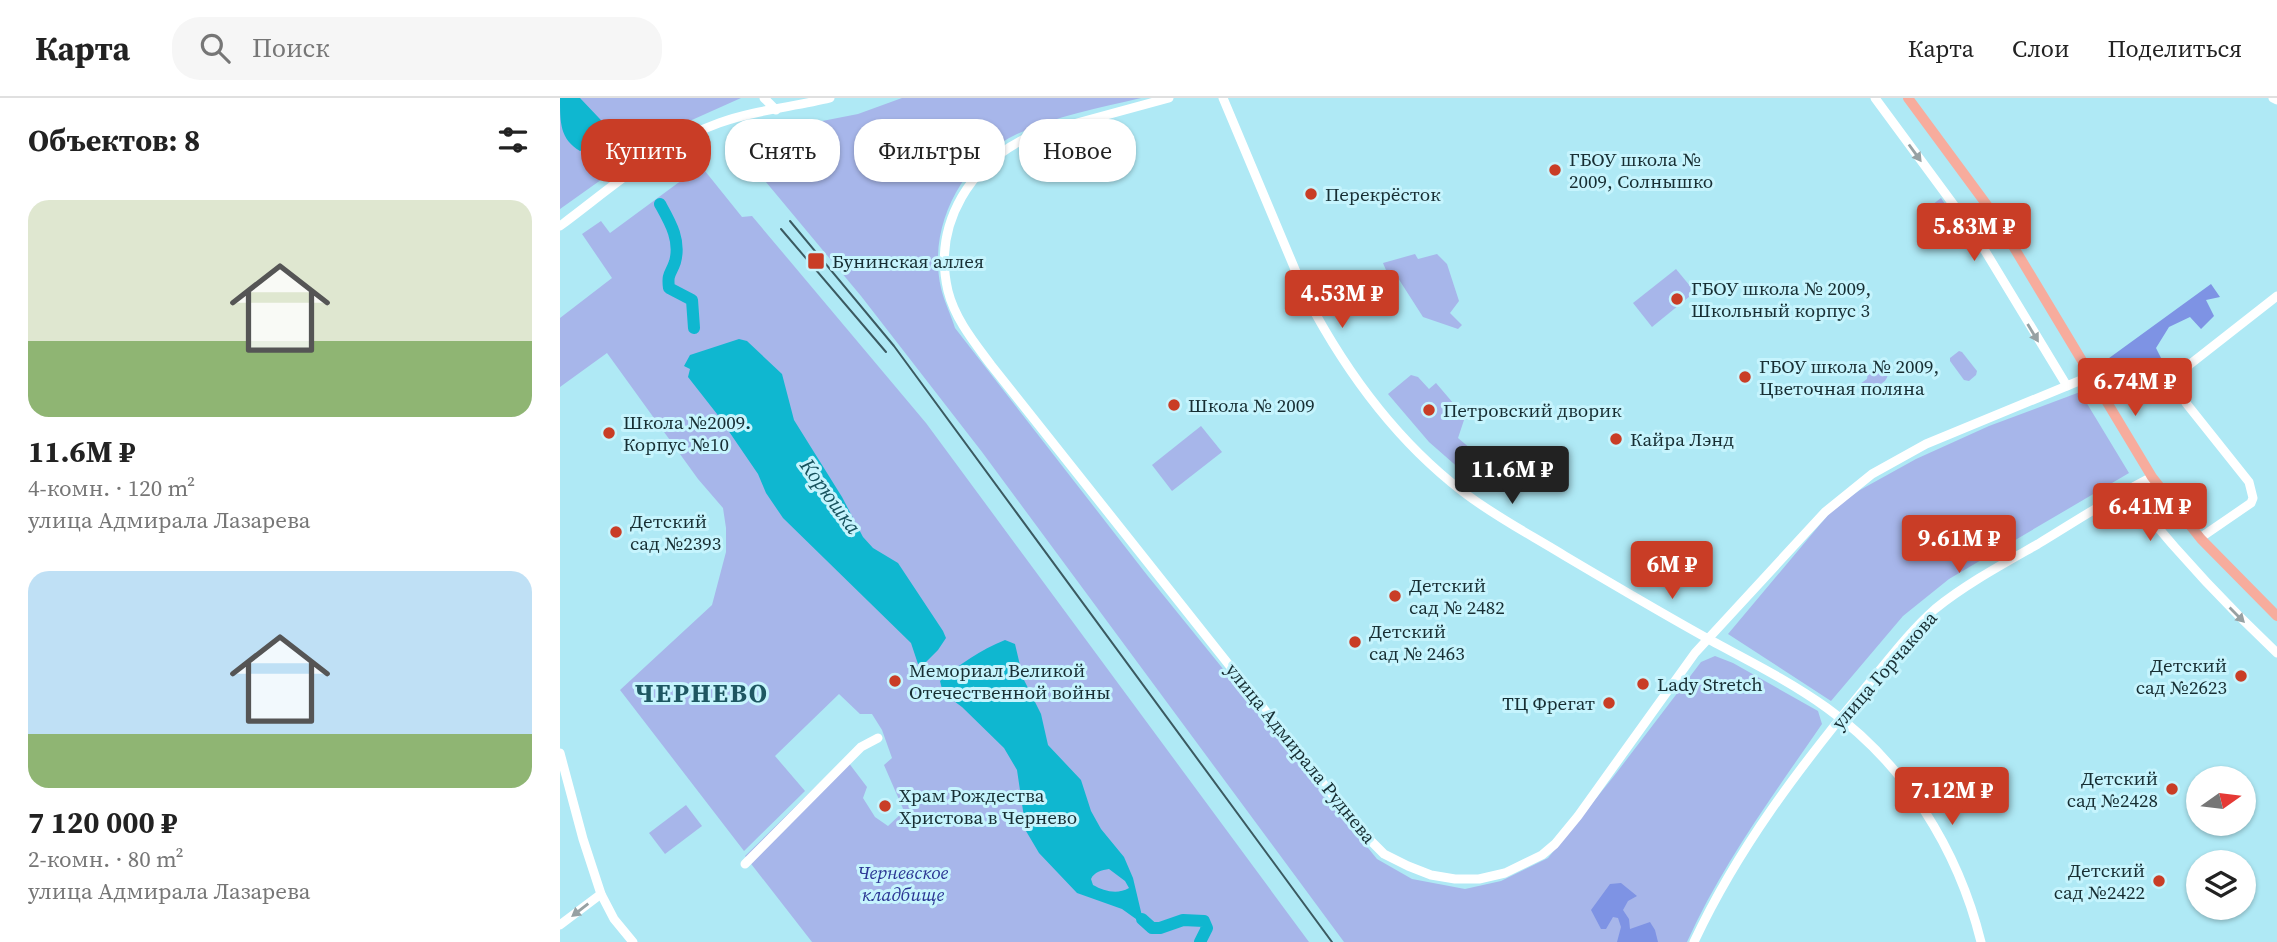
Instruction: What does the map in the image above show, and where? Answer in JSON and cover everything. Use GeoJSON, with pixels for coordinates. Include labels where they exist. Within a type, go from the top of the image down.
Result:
{"type":"FeatureCollection","features":[{"type":"Feature","properties":{"kind":"main road"},"geometry":{"type":"LineString","coordinates":[[1908,98],[1994,216],[2152,477],[2200,538],[2277,616]]}},
{"type":"Feature","properties":{"kind":"street"},"geometry":{"type":"LineString","coordinates":[[764,98],[776,110]]}},
{"type":"Feature","properties":{"kind":"street"},"geometry":{"type":"LineString","coordinates":[[560,226],[663,151],[717,123],[830,98]]}},
{"type":"Feature","properties":{"kind":"street","name":"улица Адмирала Руднева"},"geometry":{"type":"LineString","coordinates":[[1169,98],[1033,135],[996,155],[965,188],[954,210],[944,253],[948,291],[967,333],[991,365],[1372,844],[1384,854],[1431,875],[1479,879],[1505,873],[1542,855],[1555,844],[1695,653],[1825,512],[1872,474],[1926,444],[2091,376]]}},
{"type":"Feature","properties":{"kind":"street"},"geometry":{"type":"LineString","coordinates":[[1223,98],[1307,298],[1342,356],[1395,427],[1454,485],[1480,504],[1786,682],[1840,719],[1882,757],[1930,817],[1957,870],[1982,942]]}},
{"type":"Feature","properties":{"kind":"street"},"geometry":{"type":"LineString","coordinates":[[1875,98],[1973,231],[2067,386]]}},
{"type":"Feature","properties":{"kind":"street"},"geometry":{"type":"LineString","coordinates":[[2200,538],[2251,503],[2252,490],[2249,482],[2186,403],[2179,382],[2189,365],[2277,296]]}},
{"type":"Feature","properties":{"kind":"street","name":"улица Горчакова"},"geometry":{"type":"LineString","coordinates":[[1694,942],[1713,902],[1755,830],[1840,719],[1894,653],[1934,610],[1998,567],[2152,477]]}},
{"type":"Feature","properties":{"kind":"street"},"geometry":{"type":"LineString","coordinates":[[2127,490],[2159,531],[2214,592],[2277,653]]}},
{"type":"Feature","properties":{"kind":"street"},"geometry":{"type":"LineString","coordinates":[[745,864],[861,747],[878,738]]}},
{"type":"Feature","properties":{"kind":"street"},"geometry":{"type":"LineString","coordinates":[[560,752],[601,894],[614,919],[633,942]]}},
{"type":"Feature","properties":{"kind":"street"},"geometry":{"type":"LineString","coordinates":[[560,925],[601,894]]}},
{"type":"Feature","properties":{"kind":"green space"},"geometry":{"type":"Polygon","coordinates":[[[560,98],[741,98],[694,119],[581,119],[581,182],[598,182],[560,209],[560,98]]]}},
{"type":"Feature","properties":{"kind":"green space"},"geometry":{"type":"Polygon","coordinates":[[[902,98],[1141,98],[1057,119],[1019,119],[1019,133],[1005,141],[1005,119],[854,119],[854,182],[963,182],[944,219],[939,242],[941,288],[955,328],[1147,575],[1377,859],[1412,879],[1465,889],[1501,881],[1548,858],[1701,662],[1715,656],[1733,663],[1818,711],[1822,724],[1732,857],[1687,942],[1344,942],[982,452],[861,296],[766,182],[840,182],[840,119],[832,119],[858,114],[902,98]]]}},
{"type":"Feature","properties":{"kind":"green space","name":"Черневское кладбище"},"geometry":{"type":"Polygon","coordinates":[[[711,178],[742,217],[752,216],[926,423],[1309,942],[812,942],[745,856],[845,758],[867,787],[863,798],[875,817],[888,826],[904,811],[884,765],[892,758],[882,730],[872,714],[860,714],[839,694],[775,756],[805,791],[744,851],[620,690],[712,605],[726,552],[726,528],[723,508],[698,479],[607,353],[560,387],[560,318],[612,278],[582,234],[601,221],[610,233],[679,182],[711,182],[711,178]]]}},
{"type":"Feature","properties":{"kind":"green space"},"geometry":{"type":"Polygon","coordinates":[[[1941,198],[1966,236],[1949,249],[1923,212],[1941,198]]]}},
{"type":"Feature","properties":{"kind":"green space"},"geometry":{"type":"Polygon","coordinates":[[[1415,254],[1418,259],[1437,254],[1447,264],[1459,301],[1450,313],[1462,325],[1458,329],[1423,317],[1398,278],[1391,282],[1383,263],[1415,254]]]}},
{"type":"Feature","properties":{"kind":"green space"},"geometry":{"type":"Polygon","coordinates":[[[1676,269],[1695,292],[1652,327],[1633,303],[1676,269]]]}},
{"type":"Feature","properties":{"kind":"green space"},"geometry":{"type":"Polygon","coordinates":[[[1361,270],[1365,271],[1371,285],[1369,288],[1339,301],[1335,299],[1330,286],[1332,282],[1361,270]]]}},
{"type":"Feature","properties":{"kind":"green space"},"geometry":{"type":"Polygon","coordinates":[[[1959,351],[1977,371],[1969,381],[1964,380],[1950,361],[1959,351]]]}},
{"type":"Feature","properties":{"kind":"green space"},"geometry":{"type":"Polygon","coordinates":[[[1876,365],[1882,365],[1888,374],[1887,378],[1865,391],[1860,384],[1867,379],[1868,372],[1876,365]]]}},
{"type":"Feature","properties":{"kind":"green space"},"geometry":{"type":"Polygon","coordinates":[[[1411,375],[1418,377],[1429,389],[1436,383],[1465,417],[1458,438],[1478,455],[1484,466],[1469,477],[1429,442],[1388,394],[1411,375]]]}},
{"type":"Feature","properties":{"kind":"green space"},"geometry":{"type":"Polygon","coordinates":[[[2080,392],[2129,473],[1949,579],[1903,616],[1831,701],[1728,634],[1833,509],[1860,490],[1916,459],[1989,426],[2080,392]]]}},
{"type":"Feature","properties":{"kind":"green space"},"geometry":{"type":"Polygon","coordinates":[[[1201,426],[1222,452],[1172,491],[1152,465],[1201,426]]]}},
{"type":"Feature","properties":{"kind":"green space"},"geometry":{"type":"Polygon","coordinates":[[[686,805],[702,826],[665,854],[649,833],[686,805]]]}},
{"type":"Feature","properties":{"kind":"shaded area"},"geometry":{"type":"Polygon","coordinates":[[[2211,284],[2220,297],[2206,300],[2214,316],[2201,329],[2190,317],[2169,327],[2156,348],[2164,364],[2132,384],[2105,361],[2211,284]]]}},
{"type":"Feature","properties":{"kind":"shaded area"},"geometry":{"type":"Polygon","coordinates":[[[1621,883],[1637,896],[1628,901],[1623,910],[1629,919],[1630,929],[1650,922],[1658,942],[1617,942],[1621,927],[1618,918],[1613,917],[1606,929],[1601,929],[1591,910],[1610,884],[1621,883]]]}},
{"type":"Feature","properties":{"kind":"water"},"geometry":{"type":"Polygon","coordinates":[[[560,98],[580,98],[600,119],[581,119],[581,151],[565,136],[560,115],[560,98]]]}},
{"type":"Feature","properties":{"kind":"water"},"geometry":{"type":"Polygon","coordinates":[[[739,339],[747,341],[782,374],[794,420],[842,497],[863,537],[873,548],[898,563],[943,631],[946,638],[923,665],[918,664],[911,643],[783,518],[766,493],[758,474],[688,377],[690,369],[684,366],[690,355],[739,339]]]}},
{"type":"Feature","properties":{"kind":"water"},"geometry":{"type":"Polygon","coordinates":[[[1005,640],[1015,644],[1023,678],[1041,714],[1048,745],[1081,780],[1091,811],[1101,829],[1124,857],[1133,878],[1142,916],[1151,925],[1150,929],[1122,909],[1077,893],[1039,853],[1026,831],[1017,770],[1004,748],[962,707],[943,693],[940,681],[971,658],[1005,640]],[[1109,869],[1096,873],[1091,879],[1093,885],[1115,892],[1129,888],[1125,881],[1109,869]]]}},
{"type":"Feature","properties":{"kind":"waterway","name":"Корюшка"},"geometry":{"type":"LineString","coordinates":[[660,204],[677,246],[675,262],[669,276],[669,288],[692,300],[694,328]]}},
{"type":"Feature","properties":{"kind":"waterway","name":"Корюшка"},"geometry":{"type":"LineString","coordinates":[[1142,919],[1152,928],[1183,920],[1204,921],[1207,928],[1200,942]]}},
{"type":"Feature","properties":{"kind":"railway"},"geometry":{"type":"LineString","coordinates":[[790,221],[894,346],[1332,942]]}},
{"type":"Feature","properties":{"kind":"railway"},"geometry":{"type":"LineString","coordinates":[[781,229],[886,352]]}},
{"type":"Feature","properties":{"kind":"place","name":"ГБОУ школа № 2009, Солнышко"},"geometry":{"type":"Point","coordinates":[1555,170]}},
{"type":"Feature","properties":{"kind":"place","name":"Перекрёсток"},"geometry":{"type":"Point","coordinates":[1311,194]}},
{"type":"Feature","properties":{"kind":"place","name":"Бунинская аллея"},"geometry":{"type":"Point","coordinates":[816,261]}},
{"type":"Feature","properties":{"kind":"place","name":"ГБОУ школа № 2009, Школьный корпус 3"},"geometry":{"type":"Point","coordinates":[1677,299]}},
{"type":"Feature","properties":{"kind":"place","name":"ГБОУ школа № 2009, Цветочная поляна"},"geometry":{"type":"Point","coordinates":[1745,377]}},
{"type":"Feature","properties":{"kind":"place","name":"Школа № 2009"},"geometry":{"type":"Point","coordinates":[1174,405]}},
{"type":"Feature","properties":{"kind":"place","name":"Петровский дворик"},"geometry":{"type":"Point","coordinates":[1429,410]}},
{"type":"Feature","properties":{"kind":"place","name":"Школа №2009. Корпус №10"},"geometry":{"type":"Point","coordinates":[609,433]}},
{"type":"Feature","properties":{"kind":"place","name":"Кайра Лэнд"},"geometry":{"type":"Point","coordinates":[1616,439]}},
{"type":"Feature","properties":{"kind":"place","name":"Детский сад №2393"},"geometry":{"type":"Point","coordinates":[616,532]}},
{"type":"Feature","properties":{"kind":"place","name":"Детский сад № 2482"},"geometry":{"type":"Point","coordinates":[1395,596]}},
{"type":"Feature","properties":{"kind":"place","name":"Детский сад № 2463"},"geometry":{"type":"Point","coordinates":[1355,642]}},
{"type":"Feature","properties":{"kind":"place","name":"Детский сад №2623"},"geometry":{"type":"Point","coordinates":[2241,676]}},
{"type":"Feature","properties":{"kind":"place","name":"Мемориал Великой Отечественной войны"},"geometry":{"type":"Point","coordinates":[895,681]}},
{"type":"Feature","properties":{"kind":"place","name":"Lady Stretch"},"geometry":{"type":"Point","coordinates":[1643,684]}},
{"type":"Feature","properties":{"kind":"place","name":"ТЦ Фрегат"},"geometry":{"type":"Point","coordinates":[1609,703]}},
{"type":"Feature","properties":{"kind":"place","name":"Детский сад №2428"},"geometry":{"type":"Point","coordinates":[2172,789]}},
{"type":"Feature","properties":{"kind":"place","name":"Храм Рождества Христова в Чернево"},"geometry":{"type":"Point","coordinates":[885,806]}},
{"type":"Feature","properties":{"kind":"place","name":"Детский сад №2422"},"geometry":{"type":"Point","coordinates":[2159,881]}},
{"type":"Feature","properties":{"kind":"district","name":"ЧЕРНЕВО"},"geometry":{"type":"Point","coordinates":[702,693]}}]}
